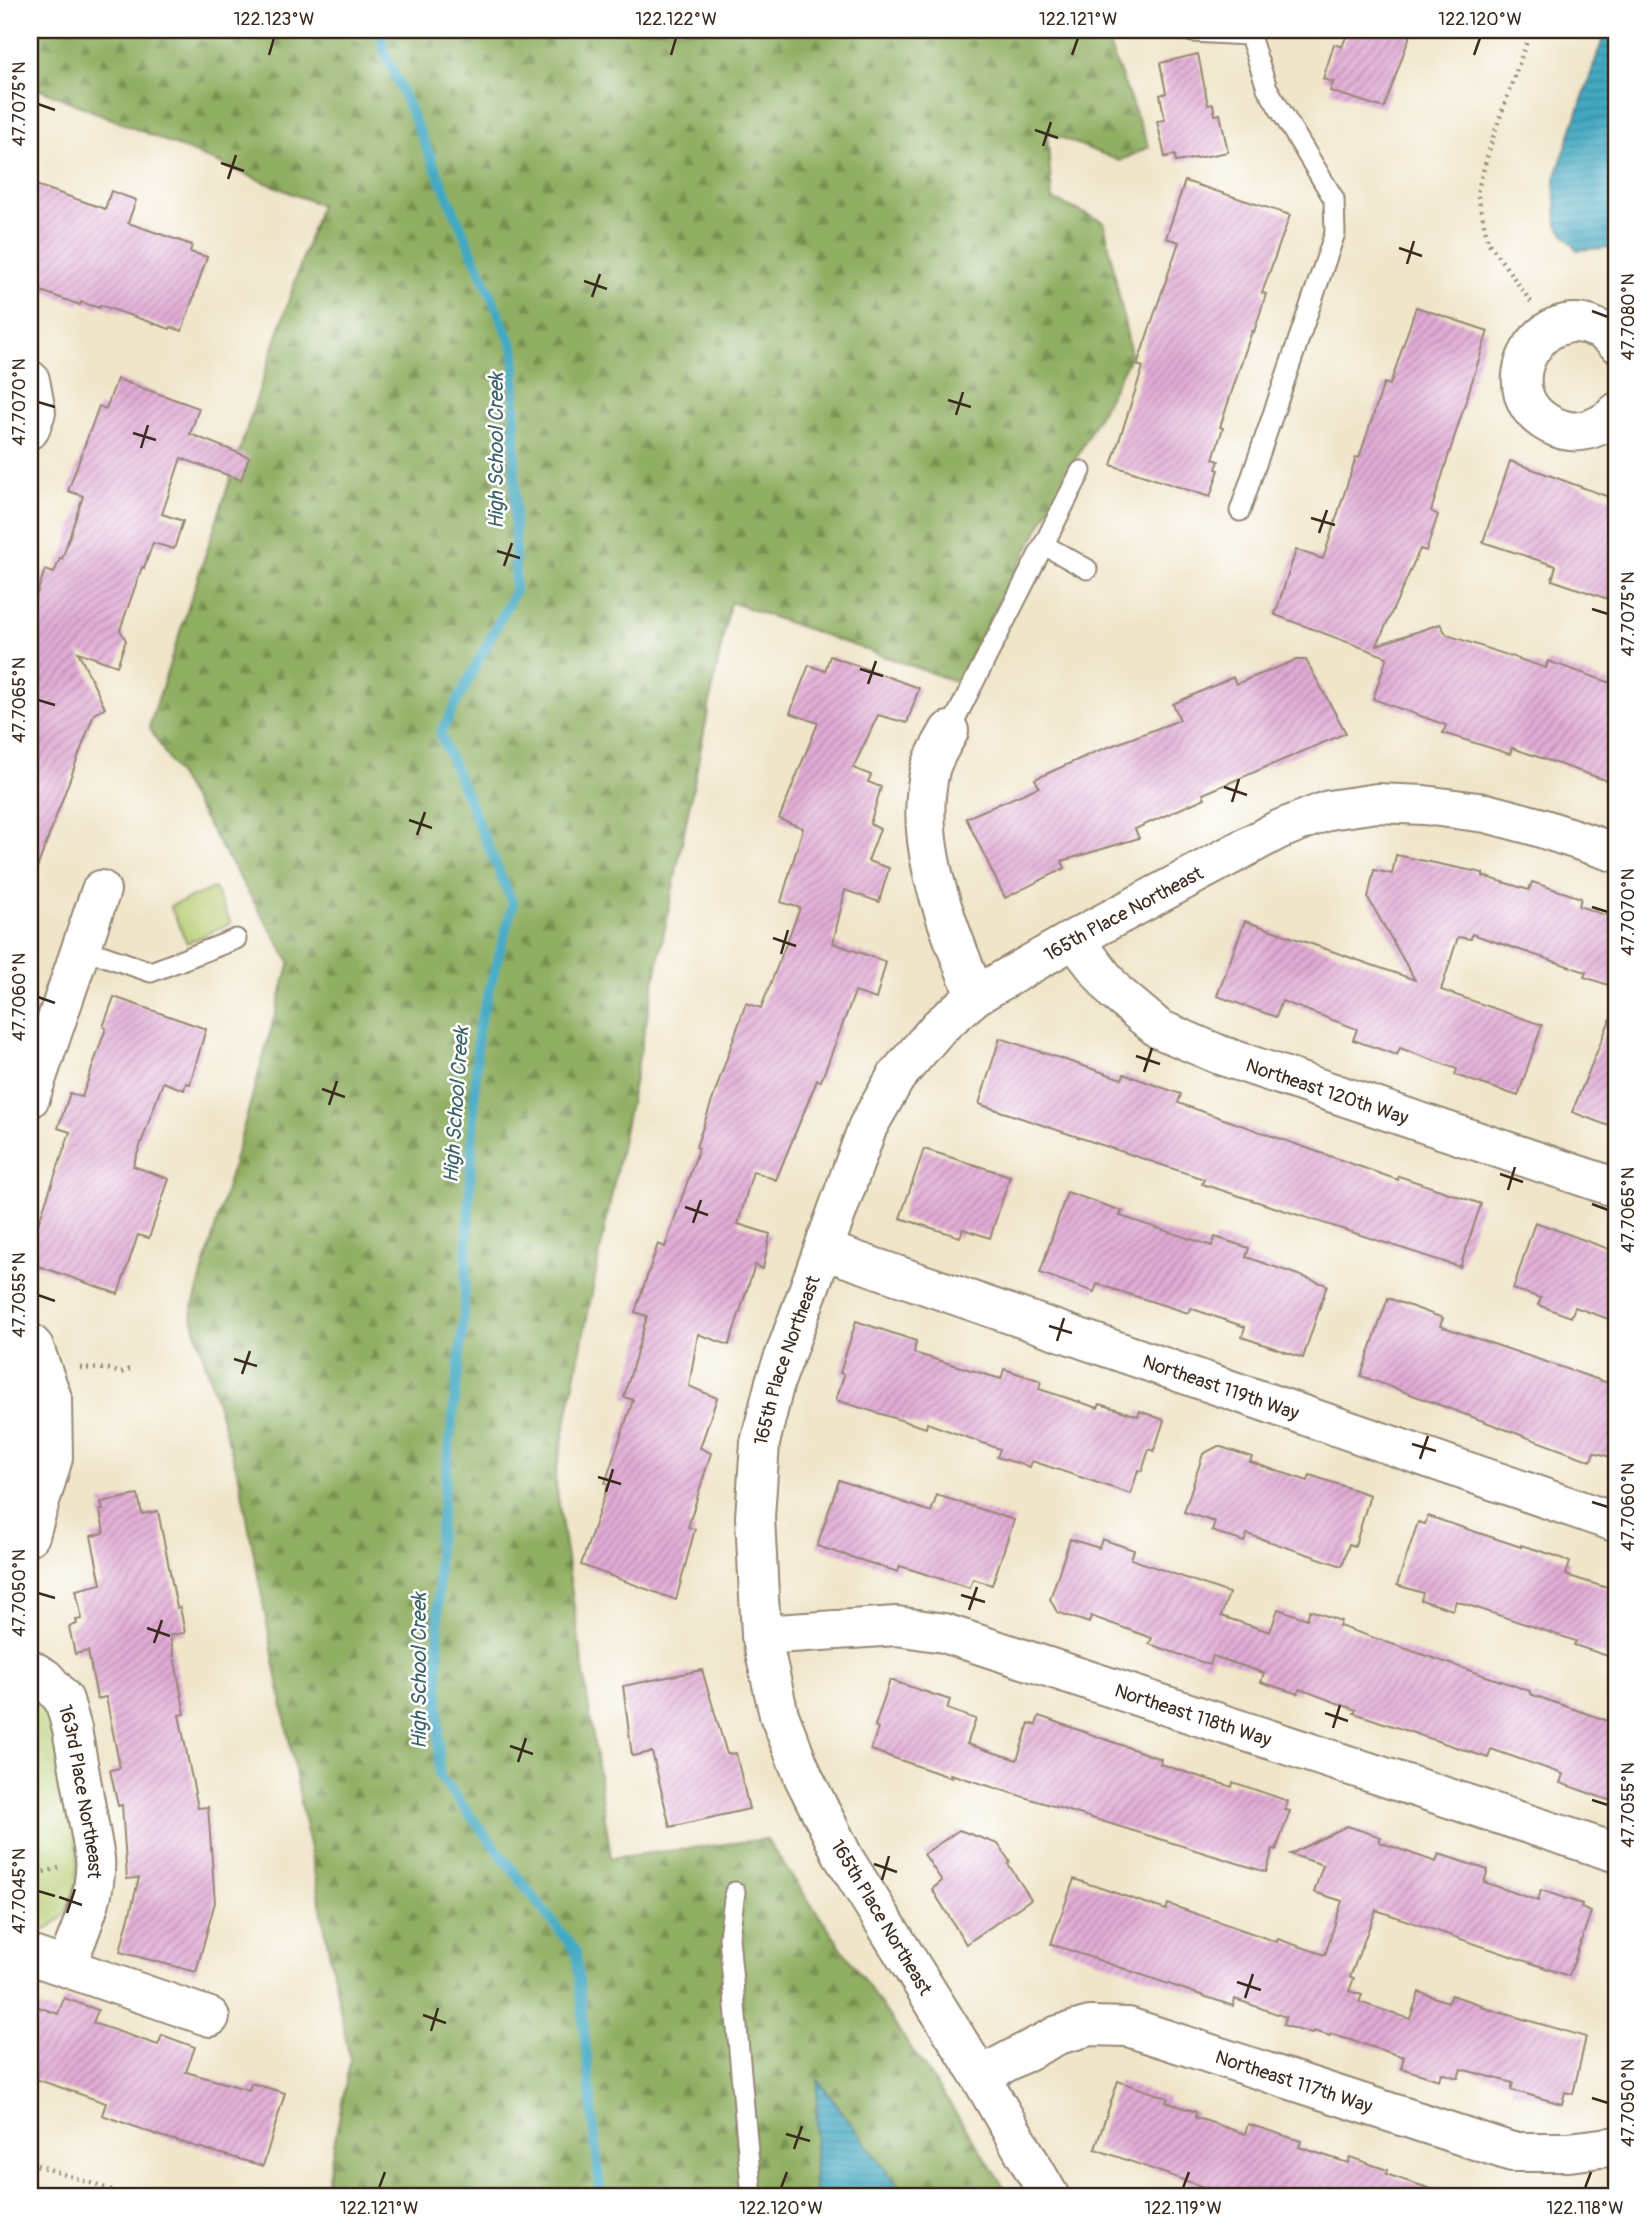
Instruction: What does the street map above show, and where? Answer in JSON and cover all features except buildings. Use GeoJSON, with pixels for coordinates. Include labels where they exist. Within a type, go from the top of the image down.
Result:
{"type":"FeatureCollection","features":[{"type":"Feature","properties":{"kind":"street"},"geometry":{"type":"LineString","coordinates":[[1617,343],[1606,332],[1589,325],[1571,323],[1552,329],[1537,339],[1526,355],[1522,371],[1522,388],[1528,404],[1539,417],[1553,427],[1570,431],[1587,430],[1603,425],[1617,414]]}},
{"type":"Feature","properties":{"kind":"street"},"geometry":{"type":"LineString","coordinates":[[30,380],[36,412],[30,429]]}},
{"type":"Feature","properties":{"kind":"street"},"geometry":{"type":"LineString","coordinates":[[948,731],[930,768],[924,822],[940,903],[975,996]]}},
{"type":"Feature","properties":{"kind":"street","name":"165th Place Northeast"},"geometry":{"type":"LineString","coordinates":[[1050,2197],[981,2076],[844,1858],[804,1778],[779,1715],[761,1635],[755,1517],[761,1443],[775,1382],[869,1126],[896,1077],[939,1027],[975,996],[1073,939],[1278,830],[1329,810],[1377,803],[1424,805],[1486,813],[1535,825],[1617,853]]}},
{"type":"Feature","properties":{"kind":"street"},"geometry":{"type":"LineString","coordinates":[[30,1098],[101,890]]}},
{"type":"Feature","properties":{"kind":"street","name":"Northeast 120th Way"},"geometry":{"type":"LineString","coordinates":[[1073,939],[1115,992],[1160,1029],[1220,1055],[1617,1188]]}},
{"type":"Feature","properties":{"kind":"street","name":"Northeast 119th Way"},"geometry":{"type":"LineString","coordinates":[[824,1250],[1617,1523]]}},
{"type":"Feature","properties":{"kind":"street"},"geometry":{"type":"LineString","coordinates":[[30,1343],[34,1347],[52,1398],[53,1458],[30,1535]]}},
{"type":"Feature","properties":{"kind":"street","name":"Northeast 118th Way"},"geometry":{"type":"LineString","coordinates":[[761,1635],[897,1626],[944,1633],[1617,1853]]}},
{"type":"Feature","properties":{"kind":"street","name":"163rd Place Northeast"},"geometry":{"type":"LineString","coordinates":[[30,1669],[45,1678],[64,1700],[72,1729],[95,1858],[96,1870],[86,1912],[66,1967]]}},
{"type":"Feature","properties":{"kind":"street"},"geometry":{"type":"LineString","coordinates":[[30,1955],[210,2017]]}},
{"type":"Feature","properties":{"kind":"street","name":"Northeast 117th Way"},"geometry":{"type":"LineString","coordinates":[[981,2076],[1058,2035],[1090,2026],[1128,2027],[1512,2152],[1569,2152],[1617,2146]]}},
{"type":"Feature","properties":{"kind":"lane"},"geometry":{"type":"LineString","coordinates":[[1189,30],[1248,32],[1268,88],[1334,199],[1335,233],[1240,511]]}},
{"type":"Feature","properties":{"kind":"lane"},"geometry":{"type":"LineString","coordinates":[[948,731],[1081,471]]}},
{"type":"Feature","properties":{"kind":"lane"},"geometry":{"type":"LineString","coordinates":[[1044,545],[1087,569]]}},
{"type":"Feature","properties":{"kind":"lane"},"geometry":{"type":"LineString","coordinates":[[82,948],[152,972],[236,939]]}},
{"type":"Feature","properties":{"kind":"lane"},"geometry":{"type":"LineString","coordinates":[[735,1892],[729,1937],[752,2197]]}},
{"type":"Feature","properties":{"kind":"path"},"geometry":{"type":"LineString","coordinates":[[1531,30],[1493,136],[1477,191],[1488,242],[1537,312]]}},
{"type":"Feature","properties":{"kind":"path"},"geometry":{"type":"LineString","coordinates":[[80,1368],[121,1373],[132,1368]]}},
{"type":"Feature","properties":{"kind":"path"},"geometry":{"type":"LineString","coordinates":[[30,2163],[115,2190],[121,2197]]}},
{"type":"Feature","properties":{"kind":"green space"},"geometry":{"type":"Polygon","coordinates":[[[30,30],[1103,30],[1149,147],[1120,161],[1047,132],[1052,199],[1104,222],[1131,355],[957,682],[730,602],[555,1478],[611,1858],[766,1839],[1011,2197],[906,2197],[819,2081],[814,2182],[816,2197],[324,2197],[350,2061],[240,1481],[191,1314],[290,962],[149,727],[320,205],[30,85],[30,30]]]}},
{"type":"Feature","properties":{"kind":"green space"},"geometry":{"type":"Polygon","coordinates":[[[214,888],[231,923],[187,943],[170,906],[214,888]]]}},
{"type":"Feature","properties":{"kind":"green space"},"geometry":{"type":"Polygon","coordinates":[[[30,1689],[41,1697],[52,1723],[78,1852],[77,1883],[64,1916],[48,1929],[30,1932],[30,1689]]]}},
{"type":"Feature","properties":{"kind":"water"},"geometry":{"type":"Polygon","coordinates":[[[1606,30],[1617,30],[1617,247],[1577,250],[1557,225],[1555,179],[1606,30]]]}},
{"type":"Feature","properties":{"kind":"water"},"geometry":{"type":"Polygon","coordinates":[[[818,2080],[906,2197],[816,2197],[814,2182],[818,2080]]]}},
{"type":"Feature","properties":{"kind":"waterway","name":"High School Creek"},"geometry":{"type":"LineString","coordinates":[[381,30],[384,50],[515,351],[515,591],[440,734],[513,904],[478,1030],[463,1327],[438,1545],[439,1775],[576,1952],[601,2197]]}}]}
